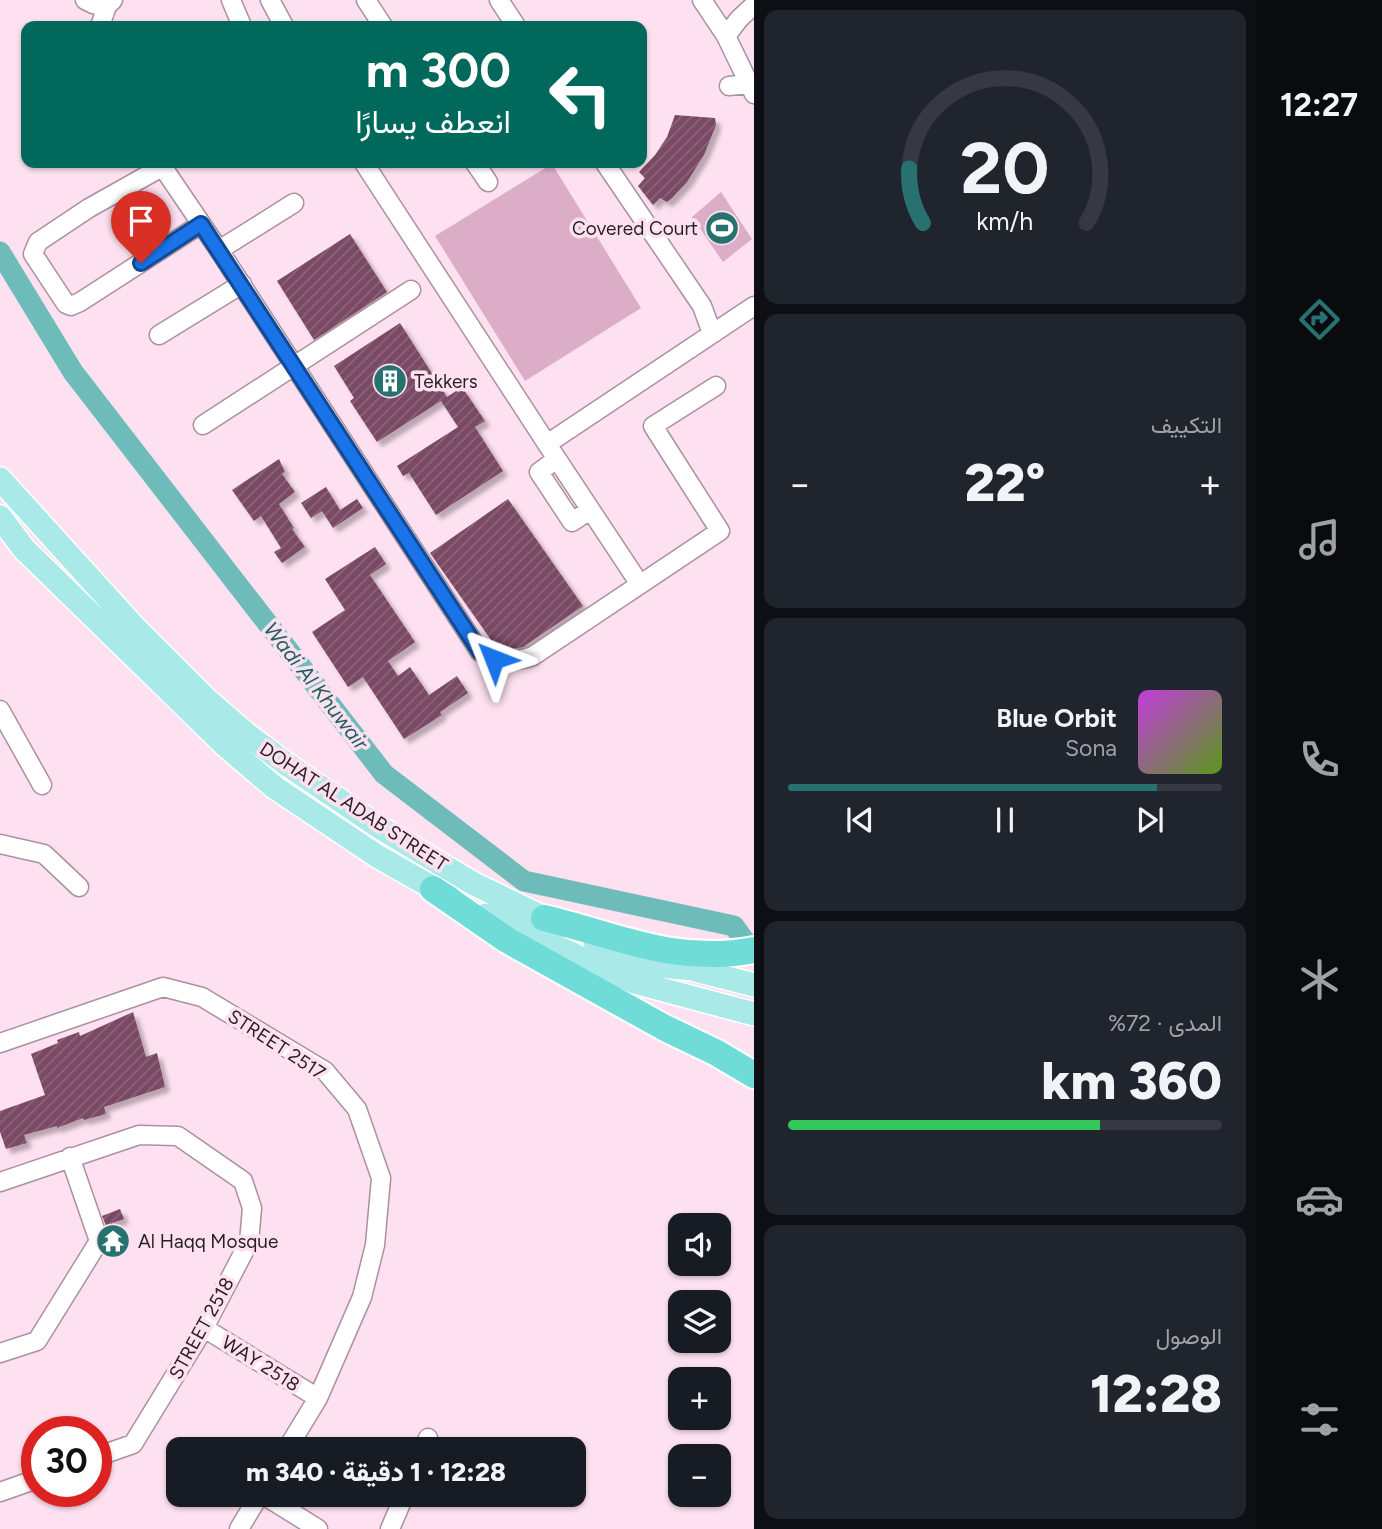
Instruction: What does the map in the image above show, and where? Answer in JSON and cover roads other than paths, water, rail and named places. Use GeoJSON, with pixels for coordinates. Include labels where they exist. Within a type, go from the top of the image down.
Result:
{"type":"FeatureCollection","features":[{"type":"Feature","properties":{"kind":"highway"},"geometry":{"type":"LineString","coordinates":[[433,889],[506,940],[754,1075]]}},
{"type":"Feature","properties":{"kind":"highway"},"geometry":{"type":"LineString","coordinates":[[544,918],[671,952],[693,955],[754,950]]}},
{"type":"Feature","properties":{"kind":"main road","name":"DOHAT AL ADAB STREET"},"geometry":{"type":"LineString","coordinates":[[0,479],[135,628],[206,699],[285,763],[379,827],[474,884],[610,949],[652,965],[692,969],[754,985]]}},
{"type":"Feature","properties":{"kind":"main road","name":"DOHAT AL ADAB STREET"},"geometry":{"type":"LineString","coordinates":[[0,517],[24,549],[225,745],[274,787],[377,856],[433,889],[634,982],[754,1014]]}},
{"type":"Feature","properties":{"kind":"street"},"geometry":{"type":"LineString","coordinates":[[85,0],[93,4],[110,3],[102,21]]}},
{"type":"Feature","properties":{"kind":"street"},"geometry":{"type":"LineString","coordinates":[[231,0],[240,21]]}},
{"type":"Feature","properties":{"kind":"street"},"geometry":{"type":"LineString","coordinates":[[270,0],[281,21]]}},
{"type":"Feature","properties":{"kind":"street"},"geometry":{"type":"LineString","coordinates":[[366,0],[380,21]]}},
{"type":"Feature","properties":{"kind":"street"},"geometry":{"type":"LineString","coordinates":[[499,0],[513,21]]}},
{"type":"Feature","properties":{"kind":"street"},"geometry":{"type":"LineString","coordinates":[[702,0],[726,36],[751,89]]}},
{"type":"Feature","properties":{"kind":"street"},"geometry":{"type":"LineString","coordinates":[[726,36],[754,5]]}},
{"type":"Feature","properties":{"kind":"street"},"geometry":{"type":"LineString","coordinates":[[729,86],[751,89]]}},
{"type":"Feature","properties":{"kind":"street"},"geometry":{"type":"LineString","coordinates":[[156,168],[89,208],[38,242],[33,249],[33,254],[66,304],[71,306],[80,302],[201,224]]}},
{"type":"Feature","properties":{"kind":"street"},"geometry":{"type":"LineString","coordinates":[[163,168],[242,284],[480,652],[494,659],[516,662],[533,656],[720,531],[653,426],[716,386]]}},
{"type":"Feature","properties":{"kind":"street"},"geometry":{"type":"LineString","coordinates":[[370,168],[639,583]]}},
{"type":"Feature","properties":{"kind":"street"},"geometry":{"type":"LineString","coordinates":[[478,168],[488,182]]}},
{"type":"Feature","properties":{"kind":"street"},"geometry":{"type":"LineString","coordinates":[[608,168],[702,306],[712,333]]}},
{"type":"Feature","properties":{"kind":"street"},"geometry":{"type":"LineString","coordinates":[[219,250],[294,203]]}},
{"type":"Feature","properties":{"kind":"street"},"geometry":{"type":"LineString","coordinates":[[159,335],[242,284]]}},
{"type":"Feature","properties":{"kind":"street"},"geometry":{"type":"LineString","coordinates":[[203,425],[411,290]]}},
{"type":"Feature","properties":{"kind":"street"},"geometry":{"type":"LineString","coordinates":[[547,444],[754,306]]}},
{"type":"Feature","properties":{"kind":"street"},"geometry":{"type":"LineString","coordinates":[[0,710],[43,785]]}},
{"type":"Feature","properties":{"kind":"street"},"geometry":{"type":"LineString","coordinates":[[0,844],[44,854],[79,887]]}},
{"type":"Feature","properties":{"kind":"street","name":"STREET 2517"},"geometry":{"type":"LineString","coordinates":[[0,1043],[163,987],[202,997],[324,1071],[357,1109],[382,1178],[375,1245],[362,1297],[318,1398],[294,1437]]}},
{"type":"Feature","properties":{"kind":"street","name":"STREET 2518"},"geometry":{"type":"LineString","coordinates":[[0,1182],[139,1135],[178,1136],[243,1181],[252,1209],[249,1242],[204,1328],[133,1444],[112,1451]]}},
{"type":"Feature","properties":{"kind":"street"},"geometry":{"type":"LineString","coordinates":[[1,1350],[37,1341],[99,1241],[70,1157]]}},
{"type":"Feature","properties":{"kind":"street","name":"WAY 2518"},"geometry":{"type":"LineString","coordinates":[[204,1328],[318,1398]]}},
{"type":"Feature","properties":{"kind":"street"},"geometry":{"type":"LineString","coordinates":[[0,1492],[21,1485]]}},
{"type":"Feature","properties":{"kind":"street"},"geometry":{"type":"LineString","coordinates":[[239,1529],[253,1507]]}},
{"type":"Feature","properties":{"kind":"street"},"geometry":{"type":"LineString","coordinates":[[282,1507],[318,1529]]}},
{"type":"Feature","properties":{"kind":"street"},"geometry":{"type":"LineString","coordinates":[[390,1529],[399,1507]]}},
{"type":"Feature","properties":{"kind":"waterway","name":"Wadi Al Khuwair"},"geometry":{"type":"LineString","coordinates":[[0,252],[73,372],[384,774],[524,881],[734,926],[754,954]]}},
{"type":"Feature","properties":{"kind":"place","name":"Covered Court"},"geometry":{"type":"Point","coordinates":[722,228]}},
{"type":"Feature","properties":{"kind":"place","name":"Tekkers"},"geometry":{"type":"Point","coordinates":[390,381]}},
{"type":"Feature","properties":{"kind":"place","name":"Al Haqq Mosque"},"geometry":{"type":"Point","coordinates":[113,1241]}}]}
